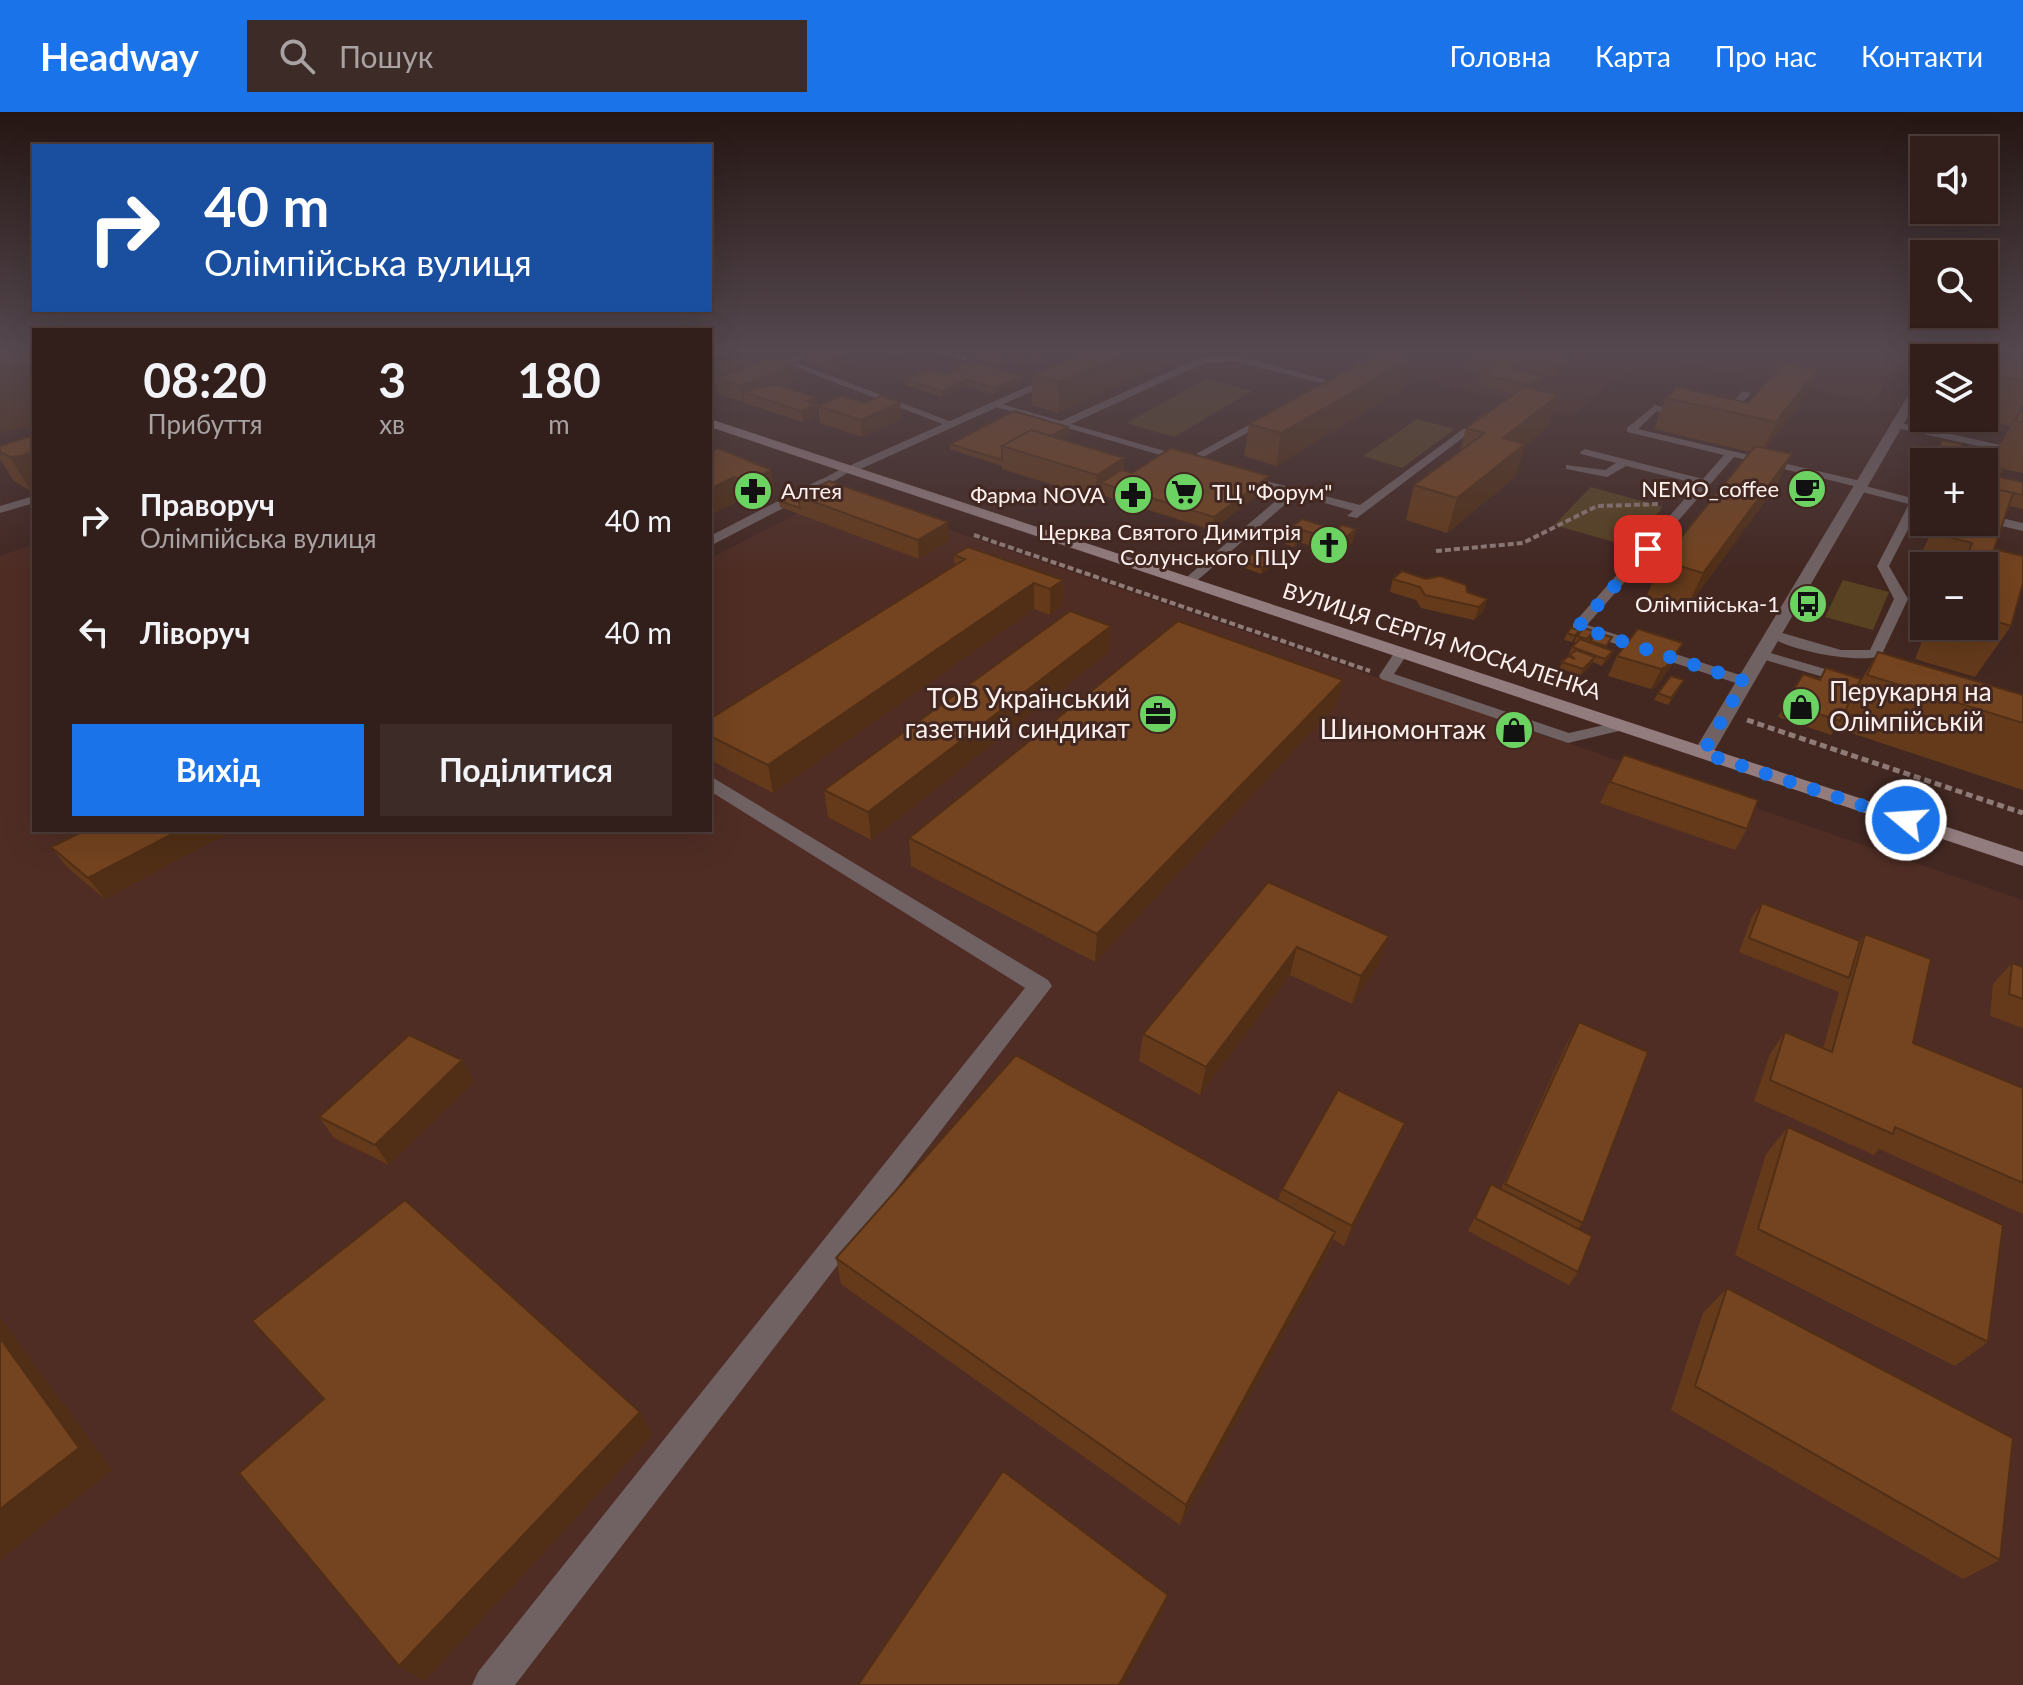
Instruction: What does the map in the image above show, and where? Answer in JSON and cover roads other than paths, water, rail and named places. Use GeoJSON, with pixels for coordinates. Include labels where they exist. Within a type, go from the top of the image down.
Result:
{"type":"FeatureCollection","features":[{"type":"Feature","properties":{"kind":"main road","name":"ВУЛИЦЯ СЕРГІЯ МОСКАЛЕНКА"},"geometry":{"type":"LineString","coordinates":[[712,424],[2023,859]]}},
{"type":"Feature","properties":{"kind":"street"},"geometry":{"type":"LineString","coordinates":[[849,469],[948,423]]}},
{"type":"Feature","properties":{"kind":"street"},"geometry":{"type":"LineString","coordinates":[[1703,753],[1896,423]]}},
{"type":"Feature","properties":{"kind":"street"},"geometry":{"type":"LineString","coordinates":[[712,541],[821,483]]}},
{"type":"Feature","properties":{"kind":"street"},"geometry":{"type":"LineString","coordinates":[[491,1685],[1040,986],[712,783]]}},
{"type":"Feature","properties":{"kind":"lane"},"geometry":{"type":"LineString","coordinates":[[1191,461],[1259,423]]}},
{"type":"Feature","properties":{"kind":"lane"},"geometry":{"type":"LineString","coordinates":[[1351,518],[1475,423]]}},
{"type":"Feature","properties":{"kind":"lane"},"geometry":{"type":"LineString","coordinates":[[1638,423],[1631,430],[1910,500]]}},
{"type":"Feature","properties":{"kind":"lane"},"geometry":{"type":"LineString","coordinates":[[1911,423],[2023,453]]}},
{"type":"Feature","properties":{"kind":"lane"},"geometry":{"type":"LineString","coordinates":[[1917,423],[2023,442]]}},
{"type":"Feature","properties":{"kind":"lane"},"geometry":{"type":"LineString","coordinates":[[1062,424],[1206,465]]}},
{"type":"Feature","properties":{"kind":"lane"},"geometry":{"type":"LineString","coordinates":[[1585,452],[1706,483]]}},
{"type":"Feature","properties":{"kind":"lane"},"geometry":{"type":"LineString","coordinates":[[1730,455],[1578,627],[1744,681]]}},
{"type":"Feature","properties":{"kind":"lane"},"geometry":{"type":"LineString","coordinates":[[1570,467],[1607,474],[1625,462]]}},
{"type":"Feature","properties":{"kind":"lane"},"geometry":{"type":"LineString","coordinates":[[821,483],[849,469]]}},
{"type":"Feature","properties":{"kind":"lane"},"geometry":{"type":"LineString","coordinates":[[1236,473],[1360,509]]}},
{"type":"Feature","properties":{"kind":"lane"},"geometry":{"type":"LineString","coordinates":[[821,483],[847,492]]}},
{"type":"Feature","properties":{"kind":"lane"},"geometry":{"type":"LineString","coordinates":[[1187,582],[1295,490]]}},
{"type":"Feature","properties":{"kind":"lane"},"geometry":{"type":"LineString","coordinates":[[0,510],[32,500]]}},
{"type":"Feature","properties":{"kind":"lane"},"geometry":{"type":"LineString","coordinates":[[1772,634],[1854,656],[1870,657],[1876,653],[1901,599],[1883,566],[1910,520]]}},
{"type":"Feature","properties":{"kind":"lane"},"geometry":{"type":"LineString","coordinates":[[1998,521],[2023,527]]}},
{"type":"Feature","properties":{"kind":"lane"},"geometry":{"type":"LineString","coordinates":[[1401,653],[1386,676],[1568,738],[1622,726]]}},
{"type":"Feature","properties":{"kind":"lane"},"geometry":{"type":"LineString","coordinates":[[1760,654],[1856,683]]}},
{"type":"Feature","properties":{"kind":"place","name":"NEMO_coffee"},"geometry":{"type":"Point","coordinates":[1807,489]}},
{"type":"Feature","properties":{"kind":"place","name":"Алтея"},"geometry":{"type":"Point","coordinates":[753,491]}},
{"type":"Feature","properties":{"kind":"place","name":"ТЦ \"Форум\""},"geometry":{"type":"Point","coordinates":[1184,492]}},
{"type":"Feature","properties":{"kind":"place","name":"Фарма NOVA"},"geometry":{"type":"Point","coordinates":[1133,495]}},
{"type":"Feature","properties":{"kind":"place","name":"Церква Святого Димитрія Солунського ПЦУ"},"geometry":{"type":"Point","coordinates":[1329,545]}},
{"type":"Feature","properties":{"kind":"place","name":"Олімпійська-1"},"geometry":{"type":"Point","coordinates":[1808,604]}},
{"type":"Feature","properties":{"kind":"place","name":"Перукарня на Олімпійській"},"geometry":{"type":"Point","coordinates":[1801,707]}},
{"type":"Feature","properties":{"kind":"place","name":"ТОВ Український газетний синдикат"},"geometry":{"type":"Point","coordinates":[1158,714]}},
{"type":"Feature","properties":{"kind":"place","name":"Шиномонтаж"},"geometry":{"type":"Point","coordinates":[1514,730]}}]}
